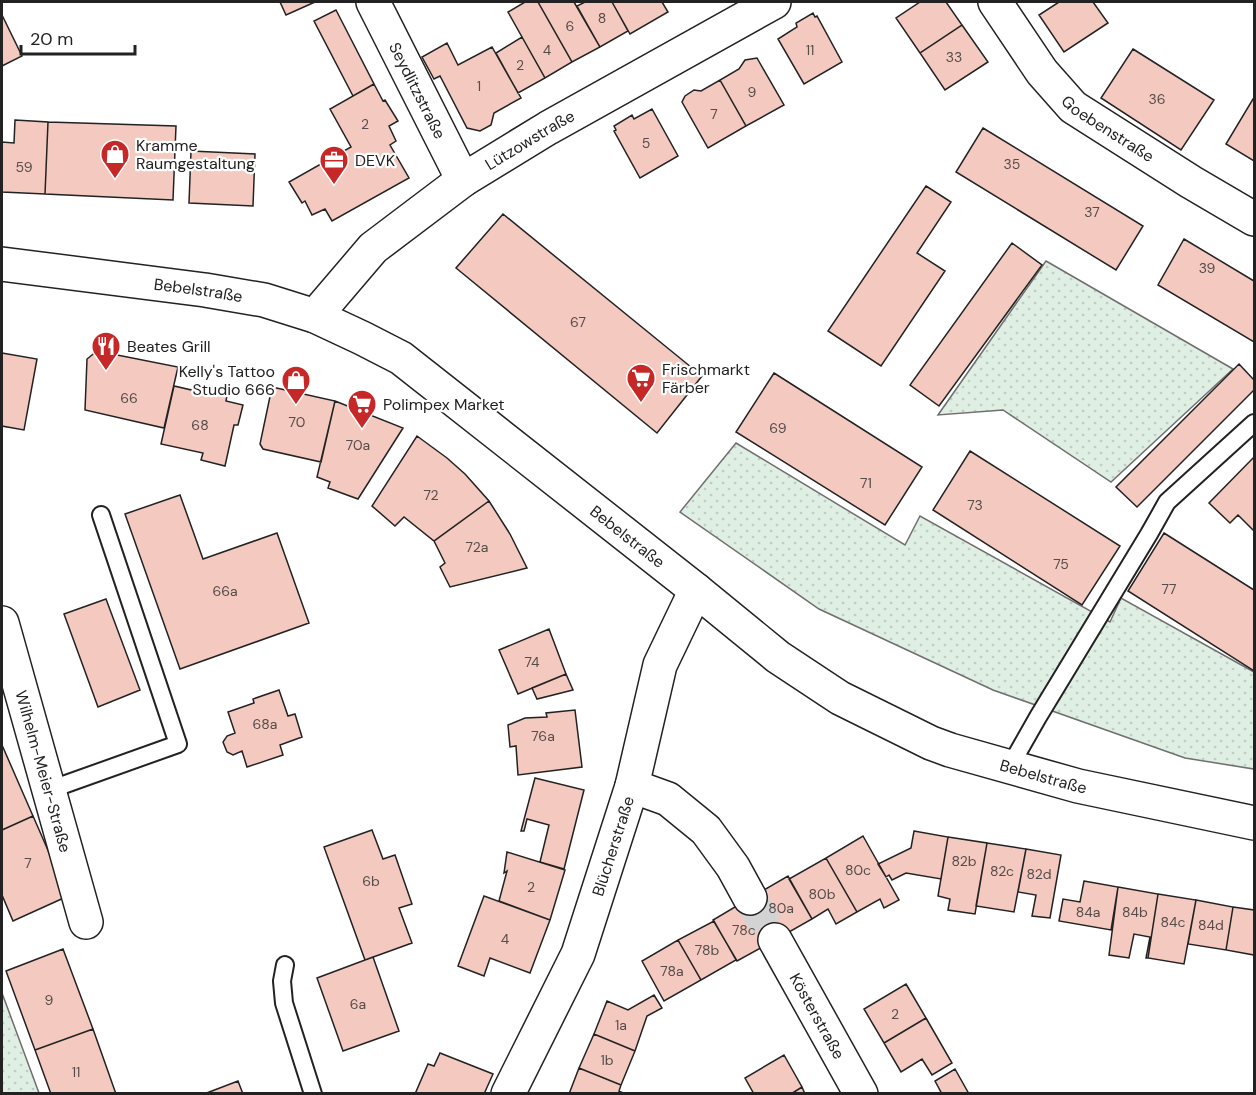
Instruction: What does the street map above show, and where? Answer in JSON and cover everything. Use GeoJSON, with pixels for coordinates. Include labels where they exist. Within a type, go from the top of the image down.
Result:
{"type":"FeatureCollection","features":[{"type":"Feature","properties":{"kind":"street","name":"Seydlitzstraße"},"geometry":{"type":"LineString","coordinates":[[373,2],[463,180]]}},
{"type":"Feature","properties":{"kind":"street","name":"Lützowstraße"},"geometry":{"type":"LineString","coordinates":[[315,316],[373,248],[463,180],[548,128],[774,2]]}},
{"type":"Feature","properties":{"kind":"street","name":"Goebenstraße"},"geometry":{"type":"LineString","coordinates":[[995,2],[1042,72],[1073,107],[1254,219]]}},
{"type":"Feature","properties":{"kind":"street","name":"Bebelstraße"},"geometry":{"type":"LineString","coordinates":[[2,264],[205,290],[264,300],[315,316],[401,358],[778,657],[840,698],[931,743],[1009,768],[1078,786],[1254,823]]}},
{"type":"Feature","properties":{"kind":"street","name":"Blücherstraße"},"geometry":{"type":"LineString","coordinates":[[508,1094],[578,954],[632,786],[660,665],[696,590]]}},
{"type":"Feature","properties":{"kind":"street","name":"Wilhelm-Meier-Straße"},"geometry":{"type":"LineString","coordinates":[[2,623],[86,922]]}},
{"type":"Feature","properties":{"kind":"street"},"geometry":{"type":"LineString","coordinates":[[632,786],[668,799],[706,830],[733,867],[750,898]]}},
{"type":"Feature","properties":{"kind":"street","name":"Kösterstraße"},"geometry":{"type":"LineString","coordinates":[[775,940],[861,1094]]}},
{"type":"Feature","properties":{"kind":"lane"},"geometry":{"type":"LineString","coordinates":[[1009,768],[1167,502],[1254,423]]}},
{"type":"Feature","properties":{"kind":"lane"},"geometry":{"type":"LineString","coordinates":[[49,790],[178,744],[101,515]]}},
{"type":"Feature","properties":{"kind":"lane"},"geometry":{"type":"LineString","coordinates":[[285,965],[282,981],[284,1003],[313,1094]]}},
{"type":"Feature","properties":{"kind":"green space"},"geometry":{"type":"Polygon","coordinates":[[[1046,261],[1233,369],[1111,482],[1003,410],[938,415],[1046,261]]]}},
{"type":"Feature","properties":{"kind":"green space"},"geometry":{"type":"Polygon","coordinates":[[[736,443],[905,545],[920,516],[1110,622],[1121,598],[1254,672],[1254,769],[1185,758],[993,690],[819,609],[680,512],[736,443]]]}},
{"type":"Feature","properties":{"kind":"green space"},"geometry":{"type":"Polygon","coordinates":[[[2,993],[39,1093],[2,1093],[2,993]]]}},
{"type":"Feature","properties":{"kind":"building"},"geometry":{"type":"Polygon","coordinates":[[[280,2],[315,2],[286,15],[280,2]]]}},
{"type":"Feature","properties":{"kind":"building"},"geometry":{"type":"Polygon","coordinates":[[[525,2],[538,2],[572,62],[545,78],[508,12],[525,2]]]}},
{"type":"Feature","properties":{"kind":"building"},"geometry":{"type":"Polygon","coordinates":[[[538,2],[574,2],[600,47],[572,62],[538,2]]]}},
{"type":"Feature","properties":{"kind":"building"},"geometry":{"type":"Polygon","coordinates":[[[585,2],[612,2],[628,31],[600,47],[577,6],[585,2]]]}},
{"type":"Feature","properties":{"kind":"building"},"geometry":{"type":"Polygon","coordinates":[[[612,2],[662,2],[668,12],[630,34],[612,2]]]}},
{"type":"Feature","properties":{"kind":"building"},"geometry":{"type":"Polygon","coordinates":[[[920,2],[946,2],[962,25],[920,53],[896,18],[920,2]]]}},
{"type":"Feature","properties":{"kind":"building"},"geometry":{"type":"Polygon","coordinates":[[[1059,2],[1093,2],[1108,23],[1064,52],[1039,15],[1059,2]]]}},
{"type":"Feature","properties":{"kind":"building"},"geometry":{"type":"Polygon","coordinates":[[[336,10],[374,84],[353,96],[314,21],[336,10]]]}},
{"type":"Feature","properties":{"kind":"building"},"geometry":{"type":"Polygon","coordinates":[[[813,13],[815,17],[817,16],[842,62],[804,84],[778,39],[797,27],[796,23],[813,13]]]}},
{"type":"Feature","properties":{"kind":"building"},"geometry":{"type":"Polygon","coordinates":[[[2,15],[22,56],[2,66],[2,15]]]}},
{"type":"Feature","properties":{"kind":"building"},"geometry":{"type":"Polygon","coordinates":[[[962,25],[988,62],[945,90],[920,53],[962,25]]]}},
{"type":"Feature","properties":{"kind":"building"},"geometry":{"type":"Polygon","coordinates":[[[522,37],[545,78],[518,93],[496,53],[522,37]]]}},
{"type":"Feature","properties":{"kind":"building"},"geometry":{"type":"Polygon","coordinates":[[[447,43],[458,65],[492,47],[521,98],[494,113],[491,125],[480,131],[467,128],[440,76],[434,79],[422,57],[447,43]]]}},
{"type":"Feature","properties":{"kind":"building"},"geometry":{"type":"Polygon","coordinates":[[[1133,49],[1214,100],[1181,150],[1101,98],[1133,49]]]}},
{"type":"Feature","properties":{"kind":"building"},"geometry":{"type":"Polygon","coordinates":[[[757,58],[784,105],[746,126],[720,80],[739,69],[745,60],[757,58]]]}},
{"type":"Feature","properties":{"kind":"building"},"geometry":{"type":"Polygon","coordinates":[[[720,80],[746,126],[708,148],[682,102],[685,96],[694,90],[701,91],[720,80]]]}},
{"type":"Feature","properties":{"kind":"building"},"geometry":{"type":"Polygon","coordinates":[[[374,84],[398,121],[389,126],[396,141],[390,145],[409,178],[332,221],[325,209],[312,215],[305,201],[302,203],[289,182],[351,147],[330,109],[374,84]]]}},
{"type":"Feature","properties":{"kind":"building"},"geometry":{"type":"Polygon","coordinates":[[[1254,99],[1254,161],[1226,144],[1254,99]]]}},
{"type":"Feature","properties":{"kind":"building"},"geometry":{"type":"Polygon","coordinates":[[[652,109],[678,156],[640,178],[614,131],[616,130],[614,126],[632,115],[634,119],[652,109]]]}},
{"type":"Feature","properties":{"kind":"building"},"geometry":{"type":"Polygon","coordinates":[[[15,120],[48,122],[45,194],[2,192],[2,142],[14,143],[15,120]]]}},
{"type":"Feature","properties":{"kind":"building"},"geometry":{"type":"Polygon","coordinates":[[[48,122],[176,126],[173,200],[45,194],[48,122]]]}},
{"type":"Feature","properties":{"kind":"building"},"geometry":{"type":"Polygon","coordinates":[[[983,128],[1143,226],[1116,270],[956,172],[983,128]]]}},
{"type":"Feature","properties":{"kind":"building"},"geometry":{"type":"Polygon","coordinates":[[[191,151],[255,154],[253,206],[189,203],[191,151]]]}},
{"type":"Feature","properties":{"kind":"building"},"geometry":{"type":"Polygon","coordinates":[[[926,186],[951,202],[917,253],[945,271],[881,366],[828,331],[926,186]]]}},
{"type":"Feature","properties":{"kind":"building"},"geometry":{"type":"Polygon","coordinates":[[[503,214],[702,376],[657,433],[456,268],[503,214]]]}},
{"type":"Feature","properties":{"kind":"building"},"geometry":{"type":"Polygon","coordinates":[[[1184,239],[1254,281],[1254,342],[1158,285],[1184,239]]]}},
{"type":"Feature","properties":{"kind":"building"},"geometry":{"type":"Polygon","coordinates":[[[1012,243],[1042,265],[939,406],[910,385],[1012,243]]]}},
{"type":"Feature","properties":{"kind":"building"},"geometry":{"type":"Polygon","coordinates":[[[97,351],[178,367],[164,428],[85,410],[87,359],[97,351]]]}},
{"type":"Feature","properties":{"kind":"building"},"geometry":{"type":"Polygon","coordinates":[[[2,353],[37,359],[24,430],[2,426],[2,353]]]}},
{"type":"Feature","properties":{"kind":"building"},"geometry":{"type":"Polygon","coordinates":[[[1239,364],[1254,380],[1254,390],[1137,507],[1116,487],[1239,364]]]}},
{"type":"Feature","properties":{"kind":"building"},"geometry":{"type":"Polygon","coordinates":[[[774,373],[922,467],[885,525],[736,432],[774,373]]]}},
{"type":"Feature","properties":{"kind":"building"},"geometry":{"type":"Polygon","coordinates":[[[198,384],[228,390],[226,401],[243,405],[238,425],[234,425],[225,466],[201,460],[203,453],[161,444],[174,386],[196,391],[198,384]]]}},
{"type":"Feature","properties":{"kind":"building"},"geometry":{"type":"Polygon","coordinates":[[[272,387],[335,401],[321,462],[263,449],[260,444],[272,387]]]}},
{"type":"Feature","properties":{"kind":"building"},"geometry":{"type":"Polygon","coordinates":[[[335,401],[403,428],[358,499],[328,488],[330,482],[317,477],[335,401]]]}},
{"type":"Feature","properties":{"kind":"building"},"geometry":{"type":"Polygon","coordinates":[[[417,436],[465,474],[489,501],[434,541],[404,517],[395,526],[372,506],[417,436]]]}},
{"type":"Feature","properties":{"kind":"building"},"geometry":{"type":"Polygon","coordinates":[[[970,451],[1120,546],[1082,605],[933,510],[970,451]]]}},
{"type":"Feature","properties":{"kind":"building"},"geometry":{"type":"Polygon","coordinates":[[[1254,457],[1254,531],[1238,515],[1230,523],[1209,503],[1254,457]]]}},
{"type":"Feature","properties":{"kind":"building"},"geometry":{"type":"Polygon","coordinates":[[[180,495],[203,559],[277,533],[309,623],[180,669],[125,514],[180,495]]]}},
{"type":"Feature","properties":{"kind":"building"},"geometry":{"type":"Polygon","coordinates":[[[489,501],[510,534],[527,568],[450,587],[440,567],[445,563],[434,541],[489,501]]]}},
{"type":"Feature","properties":{"kind":"building"},"geometry":{"type":"Polygon","coordinates":[[[1164,533],[1254,590],[1254,671],[1128,591],[1164,533]]]}},
{"type":"Feature","properties":{"kind":"building"},"geometry":{"type":"Polygon","coordinates":[[[106,599],[140,690],[98,707],[64,614],[106,599]]]}},
{"type":"Feature","properties":{"kind":"building"},"geometry":{"type":"Polygon","coordinates":[[[549,629],[566,674],[518,694],[499,650],[549,629]]]}},
{"type":"Feature","properties":{"kind":"building"},"geometry":{"type":"Polygon","coordinates":[[[566,674],[573,690],[537,699],[532,688],[566,674]]]}},
{"type":"Feature","properties":{"kind":"building"},"geometry":{"type":"Polygon","coordinates":[[[279,690],[288,716],[295,714],[302,737],[280,745],[283,755],[247,767],[242,751],[233,755],[227,752],[223,742],[227,736],[235,733],[228,712],[254,703],[253,699],[279,690]]]}},
{"type":"Feature","properties":{"kind":"building"},"geometry":{"type":"Polygon","coordinates":[[[575,710],[582,767],[518,775],[516,746],[510,747],[508,725],[525,718],[547,717],[546,713],[575,710]]]}},
{"type":"Feature","properties":{"kind":"building"},"geometry":{"type":"Polygon","coordinates":[[[2,745],[33,816],[2,830],[2,745]]]}},
{"type":"Feature","properties":{"kind":"building"},"geometry":{"type":"Polygon","coordinates":[[[535,778],[584,790],[564,869],[540,862],[549,825],[527,819],[524,831],[521,831],[535,778]]]}},
{"type":"Feature","properties":{"kind":"building"},"geometry":{"type":"Polygon","coordinates":[[[33,816],[68,896],[13,921],[2,895],[2,830],[33,816]]]}},
{"type":"Feature","properties":{"kind":"building"},"geometry":{"type":"Polygon","coordinates":[[[372,830],[383,859],[395,855],[412,904],[399,908],[412,943],[365,960],[324,847],[372,830]]]}},
{"type":"Feature","properties":{"kind":"building"},"geometry":{"type":"Polygon","coordinates":[[[914,831],[948,837],[941,879],[906,873],[892,880],[889,875],[886,877],[878,864],[911,848],[914,831]]]}},
{"type":"Feature","properties":{"kind":"building"},"geometry":{"type":"Polygon","coordinates":[[[863,836],[899,900],[884,908],[880,899],[857,912],[826,858],[863,836]]]}},
{"type":"Feature","properties":{"kind":"building"},"geometry":{"type":"Polygon","coordinates":[[[948,837],[987,843],[975,914],[948,910],[950,899],[938,896],[948,837]]]}},
{"type":"Feature","properties":{"kind":"building"},"geometry":{"type":"Polygon","coordinates":[[[987,843],[1026,849],[1014,912],[976,906],[987,843]]]}},
{"type":"Feature","properties":{"kind":"building"},"geometry":{"type":"Polygon","coordinates":[[[1026,849],[1061,855],[1050,918],[1032,916],[1036,895],[1018,892],[1026,849]]]}},
{"type":"Feature","properties":{"kind":"building"},"geometry":{"type":"Polygon","coordinates":[[[507,852],[565,870],[550,920],[499,901],[507,871],[504,873],[507,852]]]}},
{"type":"Feature","properties":{"kind":"building"},"geometry":{"type":"Polygon","coordinates":[[[826,858],[857,912],[836,924],[828,909],[812,919],[789,879],[826,858]]]}},
{"type":"Feature","properties":{"kind":"building"},"geometry":{"type":"Polygon","coordinates":[[[788,876],[812,919],[775,940],[750,898],[788,876]]]}},
{"type":"Feature","properties":{"kind":"building"},"geometry":{"type":"Polygon","coordinates":[[[1084,881],[1118,887],[1111,930],[1059,921],[1063,899],[1080,902],[1084,881]]]}},
{"type":"Feature","properties":{"kind":"building"},"geometry":{"type":"Polygon","coordinates":[[[1118,887],[1158,894],[1148,958],[1146,958],[1150,937],[1134,934],[1129,958],[1109,955],[1118,887]]]}},
{"type":"Feature","properties":{"kind":"building"},"geometry":{"type":"Polygon","coordinates":[[[1158,894],[1196,900],[1184,964],[1148,958],[1158,894]]]}},
{"type":"Feature","properties":{"kind":"building"},"geometry":{"type":"Polygon","coordinates":[[[484,896],[550,920],[530,973],[490,958],[484,976],[458,966],[484,896]]]}},
{"type":"Feature","properties":{"kind":"building"},"geometry":{"type":"Polygon","coordinates":[[[750,898],[775,940],[737,961],[713,920],[750,898]]]}},
{"type":"Feature","properties":{"kind":"building"},"geometry":{"type":"Polygon","coordinates":[[[1196,900],[1233,907],[1226,950],[1188,944],[1196,900]]]}},
{"type":"Feature","properties":{"kind":"building"},"geometry":{"type":"Polygon","coordinates":[[[1233,907],[1254,910],[1254,955],[1226,950],[1233,907]]]}},
{"type":"Feature","properties":{"kind":"building"},"geometry":{"type":"Polygon","coordinates":[[[714,921],[736,960],[701,980],[678,940],[714,921]]]}},
{"type":"Feature","properties":{"kind":"building"},"geometry":{"type":"Polygon","coordinates":[[[678,940],[701,980],[664,1001],[642,961],[678,940]]]}},
{"type":"Feature","properties":{"kind":"building"},"geometry":{"type":"Polygon","coordinates":[[[63,949],[93,1029],[35,1050],[6,971],[63,949]]]}},
{"type":"Feature","properties":{"kind":"building"},"geometry":{"type":"Polygon","coordinates":[[[373,957],[399,1031],[343,1051],[317,978],[373,957]]]}},
{"type":"Feature","properties":{"kind":"building"},"geometry":{"type":"Polygon","coordinates":[[[906,984],[926,1018],[884,1043],[864,1009],[906,984]]]}},
{"type":"Feature","properties":{"kind":"building"},"geometry":{"type":"Polygon","coordinates":[[[654,995],[662,1008],[647,1016],[635,1051],[594,1034],[607,1001],[628,1010],[654,995]]]}},
{"type":"Feature","properties":{"kind":"building"},"geometry":{"type":"Polygon","coordinates":[[[926,1018],[952,1063],[932,1075],[922,1059],[901,1072],[884,1043],[926,1018]]]}},
{"type":"Feature","properties":{"kind":"building"},"geometry":{"type":"Polygon","coordinates":[[[93,1029],[116,1094],[51,1094],[35,1050],[93,1029]]]}},
{"type":"Feature","properties":{"kind":"building"},"geometry":{"type":"Polygon","coordinates":[[[594,1034],[635,1051],[621,1085],[579,1068],[594,1034]]]}},
{"type":"Feature","properties":{"kind":"building"},"geometry":{"type":"Polygon","coordinates":[[[440,1053],[493,1074],[484,1094],[415,1094],[428,1064],[434,1066],[440,1053]]]}},
{"type":"Feature","properties":{"kind":"building"},"geometry":{"type":"Polygon","coordinates":[[[784,1055],[802,1087],[791,1094],[754,1094],[745,1078],[784,1055]]]}},
{"type":"Feature","properties":{"kind":"building"},"geometry":{"type":"Polygon","coordinates":[[[579,1068],[621,1085],[619,1091],[625,1094],[569,1094],[579,1068]]]}},
{"type":"Feature","properties":{"kind":"building"},"geometry":{"type":"Polygon","coordinates":[[[955,1069],[969,1094],[942,1094],[935,1081],[955,1069]]]}},
{"type":"Feature","properties":{"kind":"building"},"geometry":{"type":"Polygon","coordinates":[[[238,1081],[243,1094],[204,1094],[238,1081]]]}},
{"type":"Feature","properties":{"kind":"building"},"geometry":{"type":"Polygon","coordinates":[[[802,1087],[805,1094],[791,1094],[802,1087]]]}},
{"type":"Feature","properties":{"kind":"tunnel"},"geometry":{"type":"LineString","coordinates":[[750,898],[775,940]]}},
{"type":"Feature","properties":{"kind":"place","name":"Kramme Raumgestaltung"},"geometry":{"type":"Point","coordinates":[115,180]}},
{"type":"Feature","properties":{"kind":"place","name":"DEVK"},"geometry":{"type":"Point","coordinates":[334,186]}},
{"type":"Feature","properties":{"kind":"place","name":"Beates Grill"},"geometry":{"type":"Point","coordinates":[106,372]}},
{"type":"Feature","properties":{"kind":"place","name":"Frischmarkt Färber"},"geometry":{"type":"Point","coordinates":[641,404]}},
{"type":"Feature","properties":{"kind":"place","name":"Kelly's Tattoo Studio 666"},"geometry":{"type":"Point","coordinates":[296,406]}},
{"type":"Feature","properties":{"kind":"place","name":"Polimpex Market"},"geometry":{"type":"Point","coordinates":[362,430]}}]}
